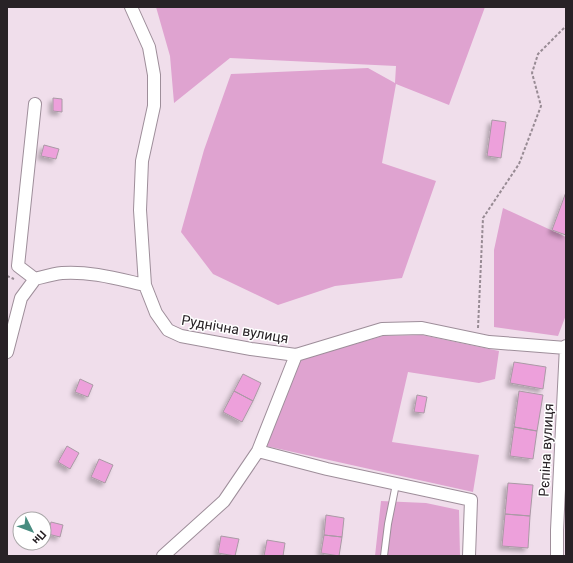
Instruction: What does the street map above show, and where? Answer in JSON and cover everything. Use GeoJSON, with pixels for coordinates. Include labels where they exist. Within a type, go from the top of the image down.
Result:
{"type":"FeatureCollection","features":[{"type":"Feature","properties":{"kind":"street","name":"Руднічна вулиця"},"geometry":{"type":"LineString","coordinates":[[131,7],[149,47],[154,75],[154,106],[142,168],[140,210],[145,285],[156,313],[168,330],[181,336],[251,349],[296,355],[258,451],[224,501],[163,556]]}},
{"type":"Feature","properties":{"kind":"street"},"geometry":{"type":"LineString","coordinates":[[34,104],[18,266],[35,279]]}},
{"type":"Feature","properties":{"kind":"street"},"geometry":{"type":"LineString","coordinates":[[7,352],[21,298],[35,279],[61,273],[102,275],[145,285]]}},
{"type":"Feature","properties":{"kind":"street"},"geometry":{"type":"LineString","coordinates":[[296,355],[382,329],[422,328],[489,342],[566,347]]}},
{"type":"Feature","properties":{"kind":"street","name":"Рєпіна вулиця"},"geometry":{"type":"LineString","coordinates":[[557,556],[566,347]]}},
{"type":"Feature","properties":{"kind":"street"},"geometry":{"type":"LineString","coordinates":[[258,451],[327,469],[471,500],[469,556]]}},
{"type":"Feature","properties":{"kind":"lane"},"geometry":{"type":"LineString","coordinates":[[384,556],[388,524],[396,484]]}},
{"type":"Feature","properties":{"kind":"path"},"geometry":{"type":"LineString","coordinates":[[478,340],[483,218],[519,164],[540,106],[532,73],[538,54],[566,26]]}},
{"type":"Feature","properties":{"kind":"shaded area"},"geometry":{"type":"Polygon","coordinates":[[[156,7],[485,7],[449,105],[396,84],[382,163],[436,181],[402,278],[335,286],[278,305],[213,274],[181,232],[204,150],[231,74],[368,68],[395,83],[396,66],[230,58],[174,103],[170,56],[156,7]]]}},
{"type":"Feature","properties":{"kind":"shaded area"},"geometry":{"type":"Polygon","coordinates":[[[503,208],[566,237],[566,315],[558,336],[494,327],[494,250],[503,208]]]}},
{"type":"Feature","properties":{"kind":"shaded area"},"geometry":{"type":"Polygon","coordinates":[[[422,335],[499,351],[495,379],[479,383],[408,372],[392,442],[479,455],[473,492],[266,446],[299,360],[383,336],[422,335]]]}},
{"type":"Feature","properties":{"kind":"shaded area"},"geometry":{"type":"Polygon","coordinates":[[[381,501],[426,503],[459,510],[460,556],[375,556],[381,501]]]}},
{"type":"Feature","properties":{"kind":"building"},"geometry":{"type":"Polygon","coordinates":[[[53,98],[62,99],[62,112],[53,111],[53,98]]]}},
{"type":"Feature","properties":{"kind":"building"},"geometry":{"type":"Polygon","coordinates":[[[492,120],[506,122],[501,158],[487,156],[492,120]]]}},
{"type":"Feature","properties":{"kind":"building"},"geometry":{"type":"Polygon","coordinates":[[[44,145],[59,149],[56,159],[41,156],[44,145]]]}},
{"type":"Feature","properties":{"kind":"building"},"geometry":{"type":"Polygon","coordinates":[[[566,192],[566,235],[552,230],[566,192]]]}},
{"type":"Feature","properties":{"kind":"building"},"geometry":{"type":"Polygon","coordinates":[[[514,362],[546,367],[543,389],[510,383],[514,362]]]}},
{"type":"Feature","properties":{"kind":"building"},"geometry":{"type":"Polygon","coordinates":[[[243,374],[261,383],[253,401],[234,391],[243,374]]]}},
{"type":"Feature","properties":{"kind":"building"},"geometry":{"type":"Polygon","coordinates":[[[80,379],[93,385],[88,397],[75,392],[80,379]]]}},
{"type":"Feature","properties":{"kind":"building"},"geometry":{"type":"Polygon","coordinates":[[[234,391],[253,401],[242,422],[223,412],[234,391]]]}},
{"type":"Feature","properties":{"kind":"building"},"geometry":{"type":"Polygon","coordinates":[[[519,391],[543,395],[537,431],[514,427],[519,391]]]}},
{"type":"Feature","properties":{"kind":"building"},"geometry":{"type":"Polygon","coordinates":[[[417,395],[427,397],[424,413],[414,412],[417,395]]]}},
{"type":"Feature","properties":{"kind":"building"},"geometry":{"type":"Polygon","coordinates":[[[514,427],[537,431],[533,459],[510,456],[514,427]]]}},
{"type":"Feature","properties":{"kind":"building"},"geometry":{"type":"Polygon","coordinates":[[[67,446],[79,453],[70,469],[58,462],[67,446]]]}},
{"type":"Feature","properties":{"kind":"building"},"geometry":{"type":"Polygon","coordinates":[[[99,459],[113,465],[105,483],[91,477],[99,459]]]}},
{"type":"Feature","properties":{"kind":"building"},"geometry":{"type":"Polygon","coordinates":[[[508,483],[533,485],[530,516],[505,514],[508,483]]]}},
{"type":"Feature","properties":{"kind":"building"},"geometry":{"type":"Polygon","coordinates":[[[505,514],[530,516],[528,548],[502,546],[505,514]]]}},
{"type":"Feature","properties":{"kind":"building"},"geometry":{"type":"Polygon","coordinates":[[[326,515],[344,518],[342,537],[324,535],[326,515]]]}},
{"type":"Feature","properties":{"kind":"building"},"geometry":{"type":"Polygon","coordinates":[[[52,522],[63,525],[60,537],[52,535],[52,522]]]}},
{"type":"Feature","properties":{"kind":"building"},"geometry":{"type":"Polygon","coordinates":[[[324,535],[342,537],[339,556],[321,553],[324,535]]]}},
{"type":"Feature","properties":{"kind":"building"},"geometry":{"type":"Polygon","coordinates":[[[221,536],[239,539],[235,556],[218,553],[221,536]]]}},
{"type":"Feature","properties":{"kind":"building"},"geometry":{"type":"Polygon","coordinates":[[[267,540],[285,543],[283,556],[264,556],[267,540]]]}}]}
